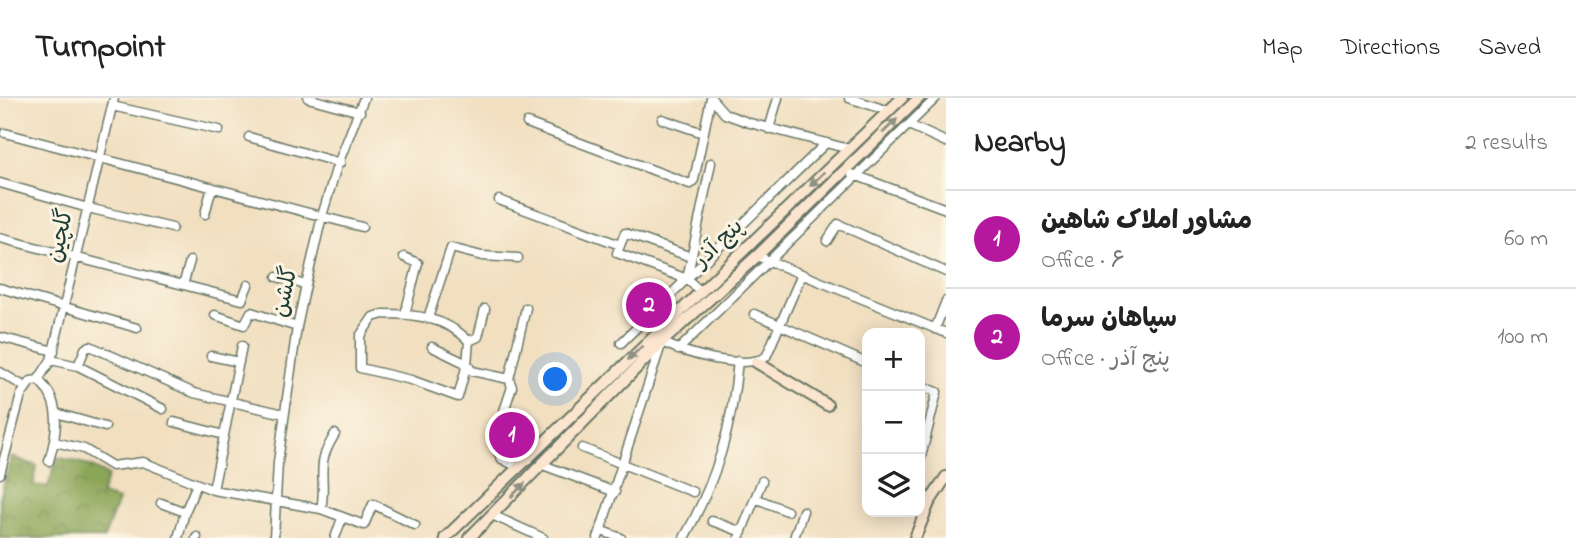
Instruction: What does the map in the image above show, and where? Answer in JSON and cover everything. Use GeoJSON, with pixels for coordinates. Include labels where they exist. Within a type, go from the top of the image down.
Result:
{"type":"FeatureCollection","features":[{"type":"Feature","properties":{"kind":"main road","name":"پنج آذر"},"geometry":{"type":"LineString","coordinates":[[445,538],[902,98]]}},
{"type":"Feature","properties":{"kind":"main road","name":"پنج آذر"},"geometry":{"type":"LineString","coordinates":[[469,538],[662,342],[757,256],[919,98]]}},
{"type":"Feature","properties":{"kind":"main road"},"geometry":{"type":"LineString","coordinates":[[713,279],[721,289]]}},
{"type":"Feature","properties":{"kind":"main road"},"geometry":{"type":"LineString","coordinates":[[697,295],[702,308]]}},
{"type":"Feature","properties":{"kind":"main road"},"geometry":{"type":"LineString","coordinates":[[757,362],[827,405]]}},
{"type":"Feature","properties":{"kind":"main road"},"geometry":{"type":"LineString","coordinates":[[915,538],[932,499],[946,477]]}},
{"type":"Feature","properties":{"kind":"street"},"geometry":{"type":"LineString","coordinates":[[308,98],[360,112]]}},
{"type":"Feature","properties":{"kind":"street","name":"گلشن"},"geometry":{"type":"LineString","coordinates":[[274,538],[284,414],[306,285],[322,216],[364,98]]}},
{"type":"Feature","properties":{"kind":"street"},"geometry":{"type":"LineString","coordinates":[[711,98],[725,114],[769,129],[849,149]]}},
{"type":"Feature","properties":{"kind":"street"},"geometry":{"type":"LineString","coordinates":[[527,123],[690,184],[694,180],[711,98]]}},
{"type":"Feature","properties":{"kind":"street"},"geometry":{"type":"LineString","coordinates":[[769,129],[778,98]]}},
{"type":"Feature","properties":{"kind":"street"},"geometry":{"type":"LineString","coordinates":[[849,98],[888,111]]}},
{"type":"Feature","properties":{"kind":"street"},"geometry":{"type":"LineString","coordinates":[[678,350],[936,98]]}},
{"type":"Feature","properties":{"kind":"street"},"geometry":{"type":"LineString","coordinates":[[113,102],[219,130]]}},
{"type":"Feature","properties":{"kind":"street","name":"گلچین"},"geometry":{"type":"LineString","coordinates":[[25,387],[38,380],[52,355],[113,102]]}},
{"type":"Feature","properties":{"kind":"street"},"geometry":{"type":"LineString","coordinates":[[662,119],[703,134]]}},
{"type":"Feature","properties":{"kind":"street"},"geometry":{"type":"LineString","coordinates":[[909,125],[946,142]]}},
{"type":"Feature","properties":{"kind":"street"},"geometry":{"type":"LineString","coordinates":[[5,133],[362,228]]}},
{"type":"Feature","properties":{"kind":"street"},"geometry":{"type":"LineString","coordinates":[[249,137],[340,163]]}},
{"type":"Feature","properties":{"kind":"street"},"geometry":{"type":"LineString","coordinates":[[621,343],[826,143]]}},
{"type":"Feature","properties":{"kind":"street"},"geometry":{"type":"LineString","coordinates":[[687,279],[711,163]]}},
{"type":"Feature","properties":{"kind":"street"},"geometry":{"type":"LineString","coordinates":[[843,170],[946,209]]}},
{"type":"Feature","properties":{"kind":"street"},"geometry":{"type":"LineString","coordinates":[[0,183],[172,228]]}},
{"type":"Feature","properties":{"kind":"street"},"geometry":{"type":"LineString","coordinates":[[205,214],[212,187]]}},
{"type":"Feature","properties":{"kind":"street"},"geometry":{"type":"LineString","coordinates":[[499,200],[620,245]]}},
{"type":"Feature","properties":{"kind":"street"},"geometry":{"type":"LineString","coordinates":[[827,241],[838,224],[946,272]]}},
{"type":"Feature","properties":{"kind":"street"},"geometry":{"type":"LineString","coordinates":[[691,257],[625,233],[617,253],[687,279],[697,295]]}},
{"type":"Feature","properties":{"kind":"street"},"geometry":{"type":"LineString","coordinates":[[0,238],[242,300],[248,285]]}},
{"type":"Feature","properties":{"kind":"street"},"geometry":{"type":"LineString","coordinates":[[428,318],[451,248],[482,256],[518,258]]}},
{"type":"Feature","properties":{"kind":"street"},"geometry":{"type":"LineString","coordinates":[[757,256],[946,333]]}},
{"type":"Feature","properties":{"kind":"street"},"geometry":{"type":"LineString","coordinates":[[404,257],[418,263],[405,314]]}},
{"type":"Feature","properties":{"kind":"street"},"geometry":{"type":"LineString","coordinates":[[183,285],[190,261]]}},
{"type":"Feature","properties":{"kind":"street"},"geometry":{"type":"LineString","coordinates":[[621,538],[601,535],[662,342],[678,350],[757,362],[766,357],[802,274]]}},
{"type":"Feature","properties":{"kind":"street"},"geometry":{"type":"LineString","coordinates":[[277,277],[306,285]]}},
{"type":"Feature","properties":{"kind":"street"},"geometry":{"type":"LineString","coordinates":[[0,288],[137,328]]}},
{"type":"Feature","properties":{"kind":"street"},"geometry":{"type":"LineString","coordinates":[[935,329],[946,301]]}},
{"type":"Feature","properties":{"kind":"street"},"geometry":{"type":"LineString","coordinates":[[518,467],[502,459],[493,444],[512,387],[509,379],[526,308]]}},
{"type":"Feature","properties":{"kind":"street"},"geometry":{"type":"LineString","coordinates":[[469,341],[478,337],[485,309]]}},
{"type":"Feature","properties":{"kind":"street"},"geometry":{"type":"LineString","coordinates":[[215,315],[244,325],[250,312],[298,327]]}},
{"type":"Feature","properties":{"kind":"street"},"geometry":{"type":"LineString","coordinates":[[383,314],[428,318],[448,325],[469,341],[467,363],[458,397],[411,380],[360,368],[360,336],[373,317],[383,314]]}},
{"type":"Feature","properties":{"kind":"street"},"geometry":{"type":"LineString","coordinates":[[754,314],[862,361]]}},
{"type":"Feature","properties":{"kind":"street"},"geometry":{"type":"LineString","coordinates":[[0,337],[78,366],[163,409]]}},
{"type":"Feature","properties":{"kind":"street"},"geometry":{"type":"LineString","coordinates":[[78,366],[85,349],[90,346],[194,393],[284,414]]}},
{"type":"Feature","properties":{"kind":"street"},"geometry":{"type":"LineString","coordinates":[[213,490],[242,346]]}},
{"type":"Feature","properties":{"kind":"street"},"geometry":{"type":"LineString","coordinates":[[432,347],[467,363],[472,371],[509,379]]}},
{"type":"Feature","properties":{"kind":"street"},"geometry":{"type":"LineString","coordinates":[[211,356],[239,362]]}},
{"type":"Feature","properties":{"kind":"street"},"geometry":{"type":"LineString","coordinates":[[684,538],[703,505],[722,454],[738,361]]}},
{"type":"Feature","properties":{"kind":"street"},"geometry":{"type":"LineString","coordinates":[[0,372],[25,387],[2,456],[0,474]]}},
{"type":"Feature","properties":{"kind":"street"},"geometry":{"type":"LineString","coordinates":[[38,380],[51,395],[56,413],[55,442],[49,461]]}},
{"type":"Feature","properties":{"kind":"street"},"geometry":{"type":"LineString","coordinates":[[922,454],[937,392],[925,387]]}},
{"type":"Feature","properties":{"kind":"street"},"geometry":{"type":"LineString","coordinates":[[56,413],[105,427]]}},
{"type":"Feature","properties":{"kind":"street"},"geometry":{"type":"LineString","coordinates":[[174,422],[224,435]]}},
{"type":"Feature","properties":{"kind":"street"},"geometry":{"type":"LineString","coordinates":[[321,509],[324,489],[322,463],[334,435]]}},
{"type":"Feature","properties":{"kind":"street"},"geometry":{"type":"LineString","coordinates":[[55,442],[84,449],[112,466],[143,462],[213,490],[321,509],[363,524],[373,504],[415,525]]}},
{"type":"Feature","properties":{"kind":"street"},"geometry":{"type":"LineString","coordinates":[[582,448],[693,492]]}},
{"type":"Feature","properties":{"kind":"street"},"geometry":{"type":"LineString","coordinates":[[543,464],[615,492]]}},
{"type":"Feature","properties":{"kind":"street"},"geometry":{"type":"LineString","coordinates":[[712,521],[740,535],[762,481]]}},
{"type":"Feature","properties":{"kind":"street"},"geometry":{"type":"LineString","coordinates":[[178,538],[197,484]]}},
{"type":"Feature","properties":{"kind":"street"},"geometry":{"type":"LineString","coordinates":[[925,491],[932,499],[946,499]]}},
{"type":"Feature","properties":{"kind":"street"},"geometry":{"type":"LineString","coordinates":[[755,498],[787,512]]}},
{"type":"Feature","properties":{"kind":"street"},"geometry":{"type":"LineString","coordinates":[[161,503],[185,512]]}},
{"type":"Feature","properties":{"kind":"street"},"geometry":{"type":"LineString","coordinates":[[794,538],[803,511]]}},
{"type":"Feature","properties":{"kind":"street"},"geometry":{"type":"LineString","coordinates":[[492,515],[543,538]]}},
{"type":"Feature","properties":{"kind":"street"},"geometry":{"type":"LineString","coordinates":[[335,538],[342,518]]}},
{"type":"Feature","properties":{"kind":"green space"},"geometry":{"type":"Polygon","coordinates":[[[12,457],[37,466],[33,485],[48,487],[57,458],[84,464],[108,476],[101,495],[118,500],[104,538],[0,538],[0,498],[12,457]]]}},
{"type":"Feature","properties":{"kind":"place","name":"سپاهان سرما"},"geometry":{"type":"Point","coordinates":[649,305]}},
{"type":"Feature","properties":{"kind":"place","name":"مشاور املاک شاهین"},"geometry":{"type":"Point","coordinates":[512,435]}}]}
